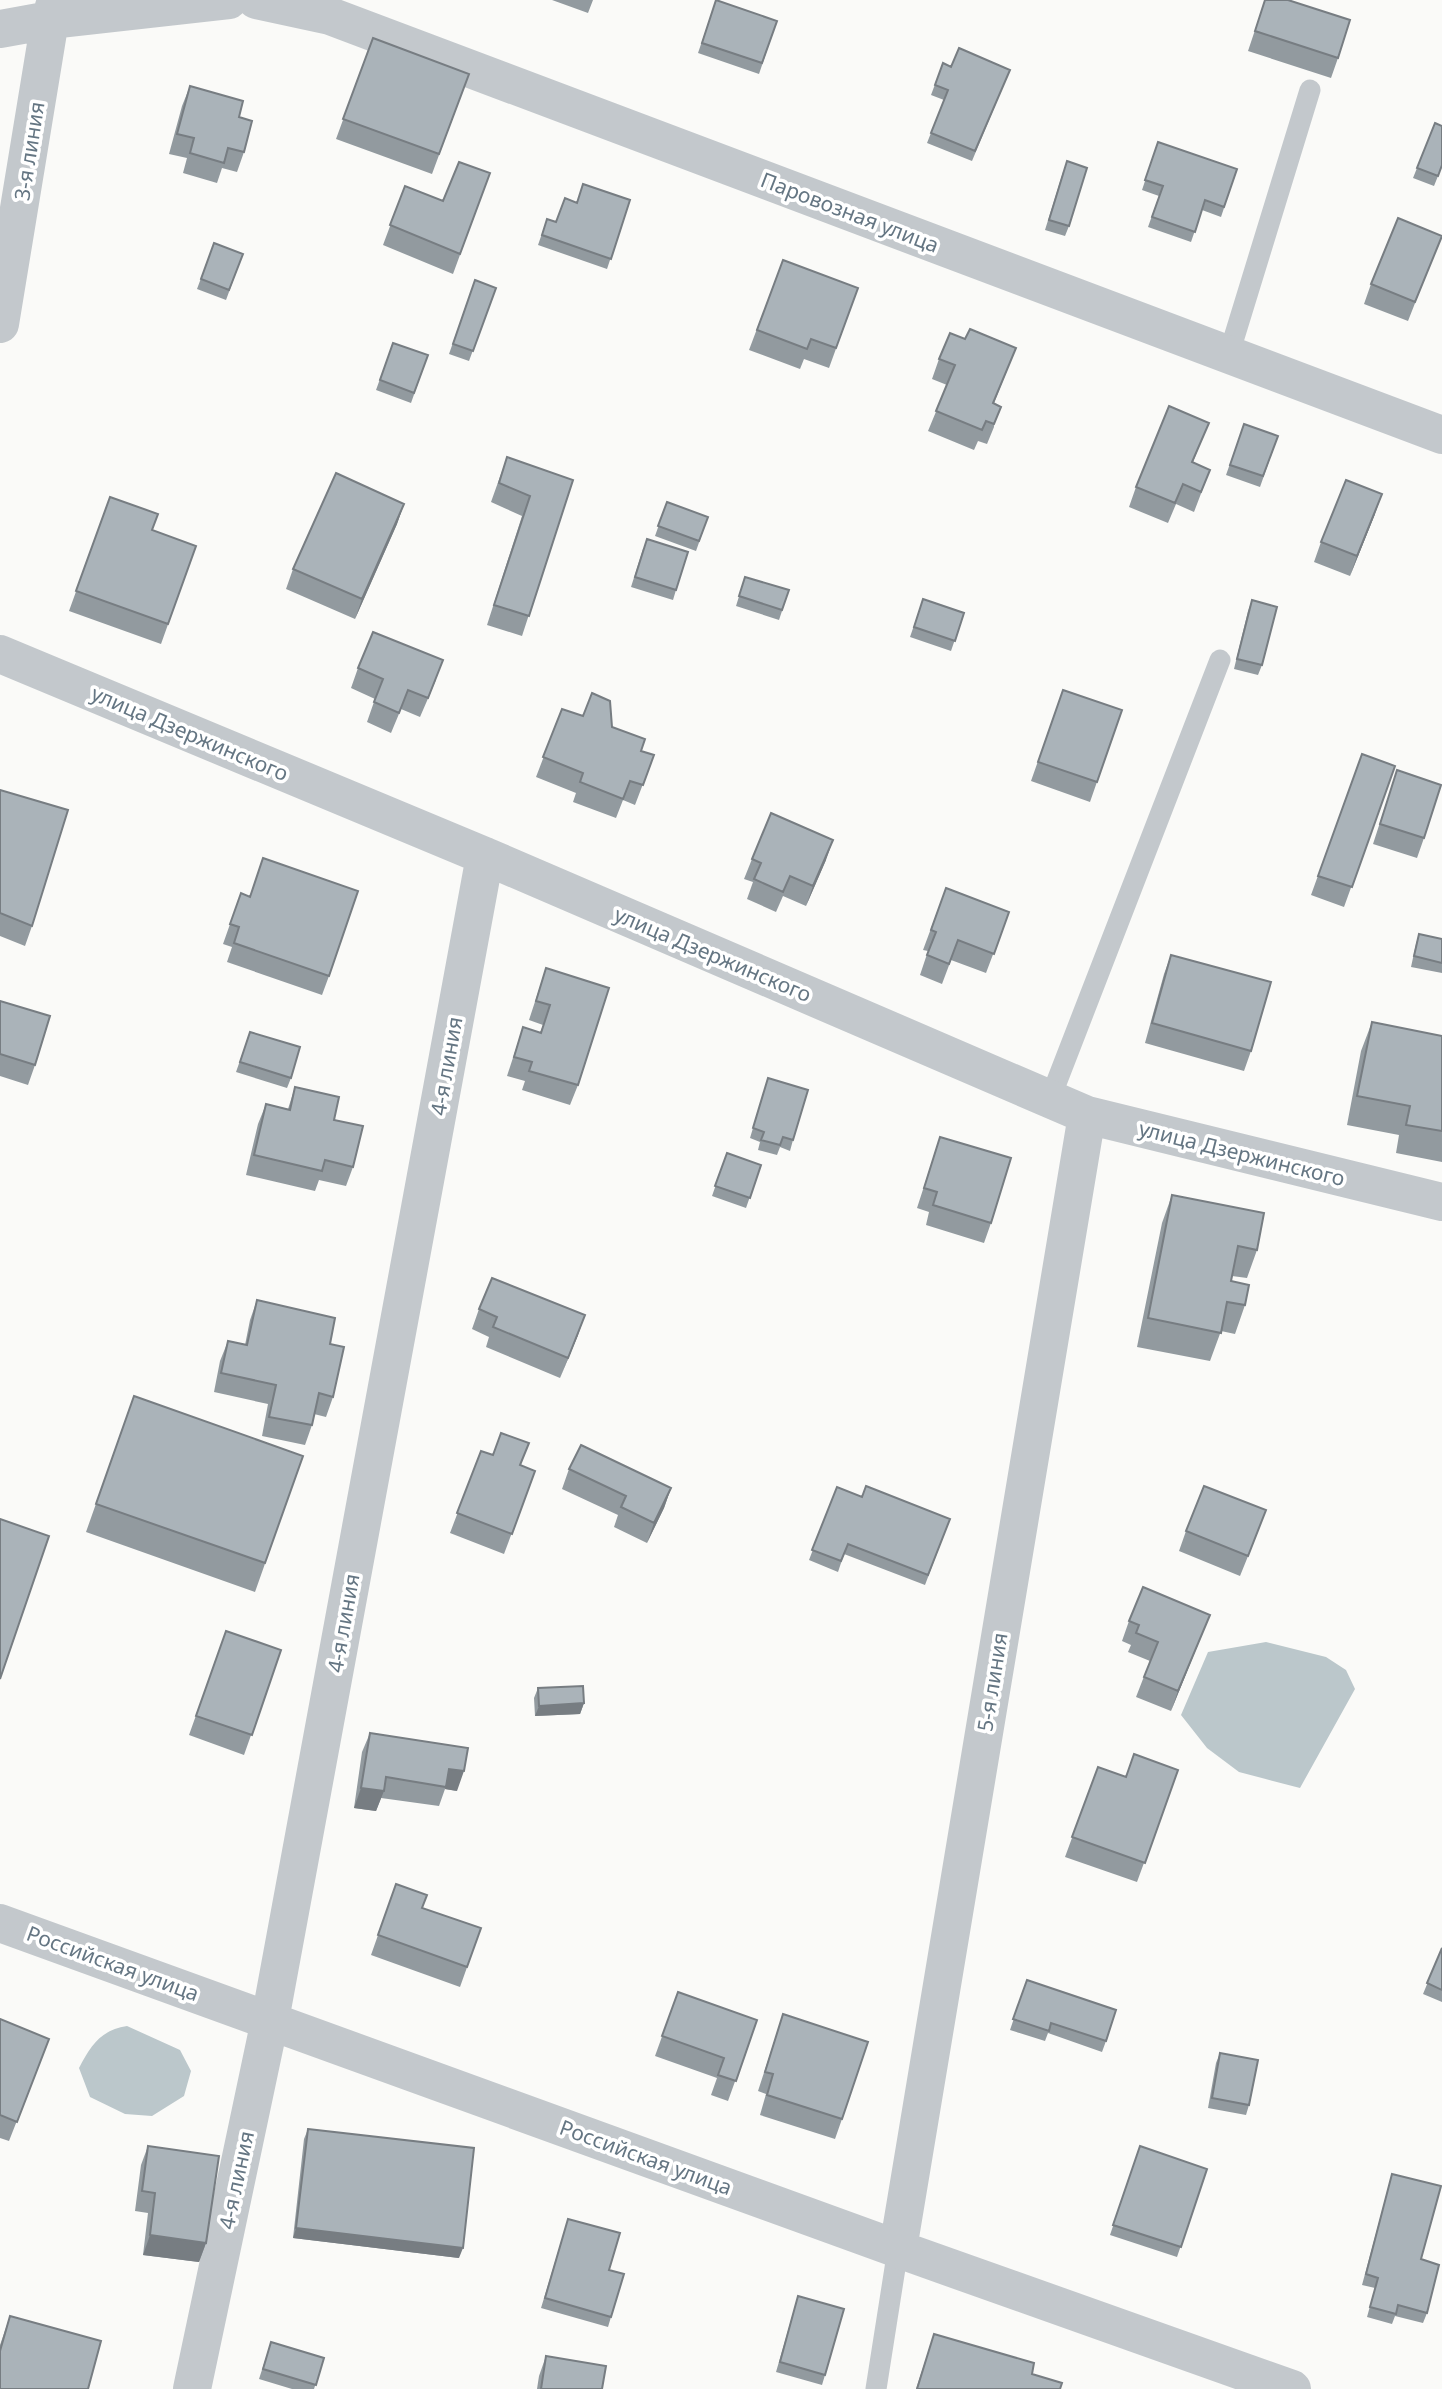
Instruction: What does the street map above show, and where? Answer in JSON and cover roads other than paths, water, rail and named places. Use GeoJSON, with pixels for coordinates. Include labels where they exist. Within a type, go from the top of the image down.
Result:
{"type":"FeatureCollection","features":[{"type":"Feature","properties":{"kind":"street"},"geometry":{"type":"LineString","coordinates":[[0,29],[53,10],[229,0]]}},
{"type":"Feature","properties":{"kind":"street","name":"Паровозная улица"},"geometry":{"type":"LineString","coordinates":[[256,0],[330,16],[1442,435]]}},
{"type":"Feature","properties":{"kind":"street","name":"3-я линия"},"geometry":{"type":"LineString","coordinates":[[0,324],[53,10]]}},
{"type":"Feature","properties":{"kind":"street","name":"улица Дзержинского"},"geometry":{"type":"LineString","coordinates":[[0,654],[485,856],[1087,1115],[1442,1202]]}},
{"type":"Feature","properties":{"kind":"street","name":"4-я линия"},"geometry":{"type":"LineString","coordinates":[[192,2389],[270,2020],[485,856]]}},
{"type":"Feature","properties":{"kind":"street","name":"5-я линия"},"geometry":{"type":"LineString","coordinates":[[898,2249],[1087,1115]]}},
{"type":"Feature","properties":{"kind":"street","name":"Российская улица"},"geometry":{"type":"LineString","coordinates":[[0,1923],[1292,2389]]}},
{"type":"Feature","properties":{"kind":"lane"},"geometry":{"type":"LineString","coordinates":[[1228,354],[1310,90]]}},
{"type":"Feature","properties":{"kind":"lane"},"geometry":{"type":"LineString","coordinates":[[1050,1099],[1220,660]]}},
{"type":"Feature","properties":{"kind":"lane"},"geometry":{"type":"LineString","coordinates":[[876,2389],[898,2249]]}}]}
